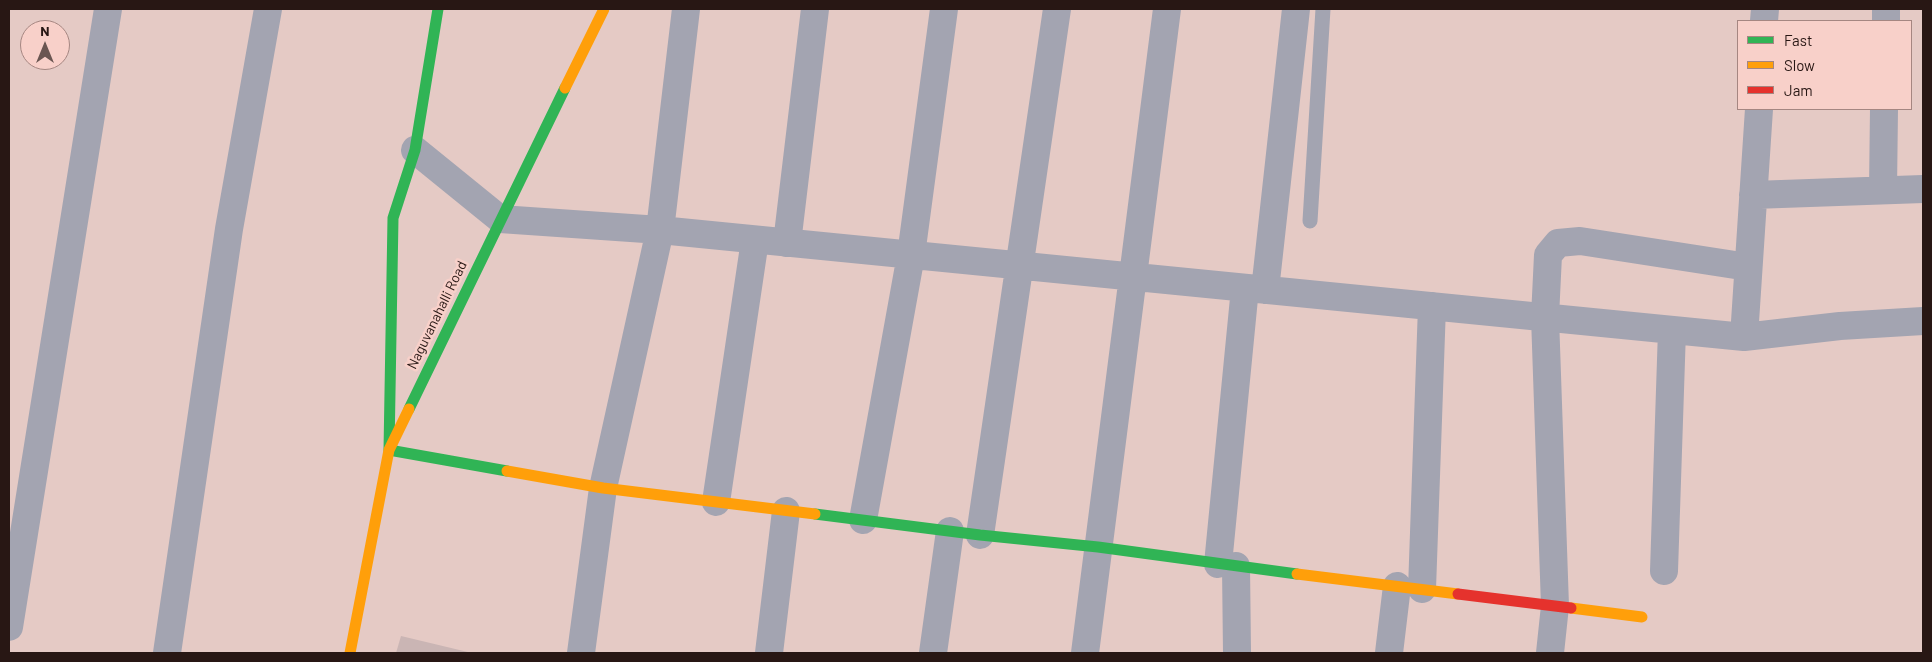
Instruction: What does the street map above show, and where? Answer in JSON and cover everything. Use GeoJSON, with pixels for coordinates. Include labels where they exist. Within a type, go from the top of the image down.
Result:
{"type":"FeatureCollection","features":[{"type":"Feature","properties":{"kind":"street"},"geometry":{"type":"LineString","coordinates":[[9,627],[108,9]]}},
{"type":"Feature","properties":{"kind":"street"},"geometry":{"type":"LineString","coordinates":[[167,653],[229,228],[268,9]]}},
{"type":"Feature","properties":{"kind":"street"},"geometry":{"type":"LineString","coordinates":[[438,9],[415,150],[393,218],[388,450],[603,488],[980,535],[1098,547],[1642,618]]}},
{"type":"Feature","properties":{"kind":"street","name":"Naguvanahalli Road"},"geometry":{"type":"LineString","coordinates":[[350,653],[388,450],[604,9]]}},
{"type":"Feature","properties":{"kind":"street"},"geometry":{"type":"LineString","coordinates":[[580,653],[603,488],[660,230],[686,9]]}},
{"type":"Feature","properties":{"kind":"street"},"geometry":{"type":"LineString","coordinates":[[787,243],[816,9]]}},
{"type":"Feature","properties":{"kind":"street"},"geometry":{"type":"LineString","coordinates":[[864,520],[912,255],[944,9]]}},
{"type":"Feature","properties":{"kind":"street"},"geometry":{"type":"LineString","coordinates":[[980,535],[1057,9]]}},
{"type":"Feature","properties":{"kind":"street"},"geometry":{"type":"LineString","coordinates":[[1085,653],[1168,9]]}},
{"type":"Feature","properties":{"kind":"street"},"geometry":{"type":"LineString","coordinates":[[1237,653],[1227,565],[1255,289],[1296,9]]}},
{"type":"Feature","properties":{"kind":"street"},"geometry":{"type":"LineString","coordinates":[[1744,336],[1759,110]]}},
{"type":"Feature","properties":{"kind":"street"},"geometry":{"type":"LineString","coordinates":[[1883,190],[1884,110]]}},
{"type":"Feature","properties":{"kind":"street"},"geometry":{"type":"LineString","coordinates":[[415,150],[500,219],[660,230],[1744,336],[1840,326],[1923,322]]}},
{"type":"Feature","properties":{"kind":"street"},"geometry":{"type":"LineString","coordinates":[[1753,194],[1923,189]]}},
{"type":"Feature","properties":{"kind":"street"},"geometry":{"type":"LineString","coordinates":[[716,502],[755,240]]}},
{"type":"Feature","properties":{"kind":"street"},"geometry":{"type":"LineString","coordinates":[[1550,653],[1555,606],[1545,317],[1548,255],[1558,243],[1580,241],[1748,267]]}},
{"type":"Feature","properties":{"kind":"street"},"geometry":{"type":"LineString","coordinates":[[1389,653],[1409,588],[1432,306]]}},
{"type":"Feature","properties":{"kind":"street"},"geometry":{"type":"LineString","coordinates":[[1664,571],[1672,330]]}},
{"type":"Feature","properties":{"kind":"street"},"geometry":{"type":"LineString","coordinates":[[769,653],[786,510]]}},
{"type":"Feature","properties":{"kind":"street"},"geometry":{"type":"LineString","coordinates":[[933,653],[950,531]]}},
{"type":"Feature","properties":{"kind":"lane"},"geometry":{"type":"LineString","coordinates":[[1310,221],[1323,9]]}},
{"type":"Feature","properties":{"kind":"building"},"geometry":{"type":"Polygon","coordinates":[[[401,636],[472,653],[396,653],[401,636]]]}},
{"type":"Feature","properties":{"kind":"traffic: fast"},"geometry":{"type":"LineString","coordinates":[[438,9],[415,150],[393,218],[389,450],[507,471]]}},
{"type":"Feature","properties":{"kind":"traffic: fast"},"geometry":{"type":"LineString","coordinates":[[409,409],[565,88]]}},
{"type":"Feature","properties":{"kind":"traffic: fast"},"geometry":{"type":"LineString","coordinates":[[815,514],[980,535],[1098,547],[1297,574]]}},
{"type":"Feature","properties":{"kind":"traffic: slow"},"geometry":{"type":"LineString","coordinates":[[565,88],[604,9]]}},
{"type":"Feature","properties":{"kind":"traffic: slow"},"geometry":{"type":"LineString","coordinates":[[350,653],[389,450],[409,409]]}},
{"type":"Feature","properties":{"kind":"traffic: slow"},"geometry":{"type":"LineString","coordinates":[[507,471],[603,488],[815,514]]}},
{"type":"Feature","properties":{"kind":"traffic: slow"},"geometry":{"type":"LineString","coordinates":[[1297,574],[1458,594]]}},
{"type":"Feature","properties":{"kind":"traffic: slow"},"geometry":{"type":"LineString","coordinates":[[1571,608],[1642,617]]}},
{"type":"Feature","properties":{"kind":"traffic: jam"},"geometry":{"type":"LineString","coordinates":[[1458,594],[1571,608]]}}]}
